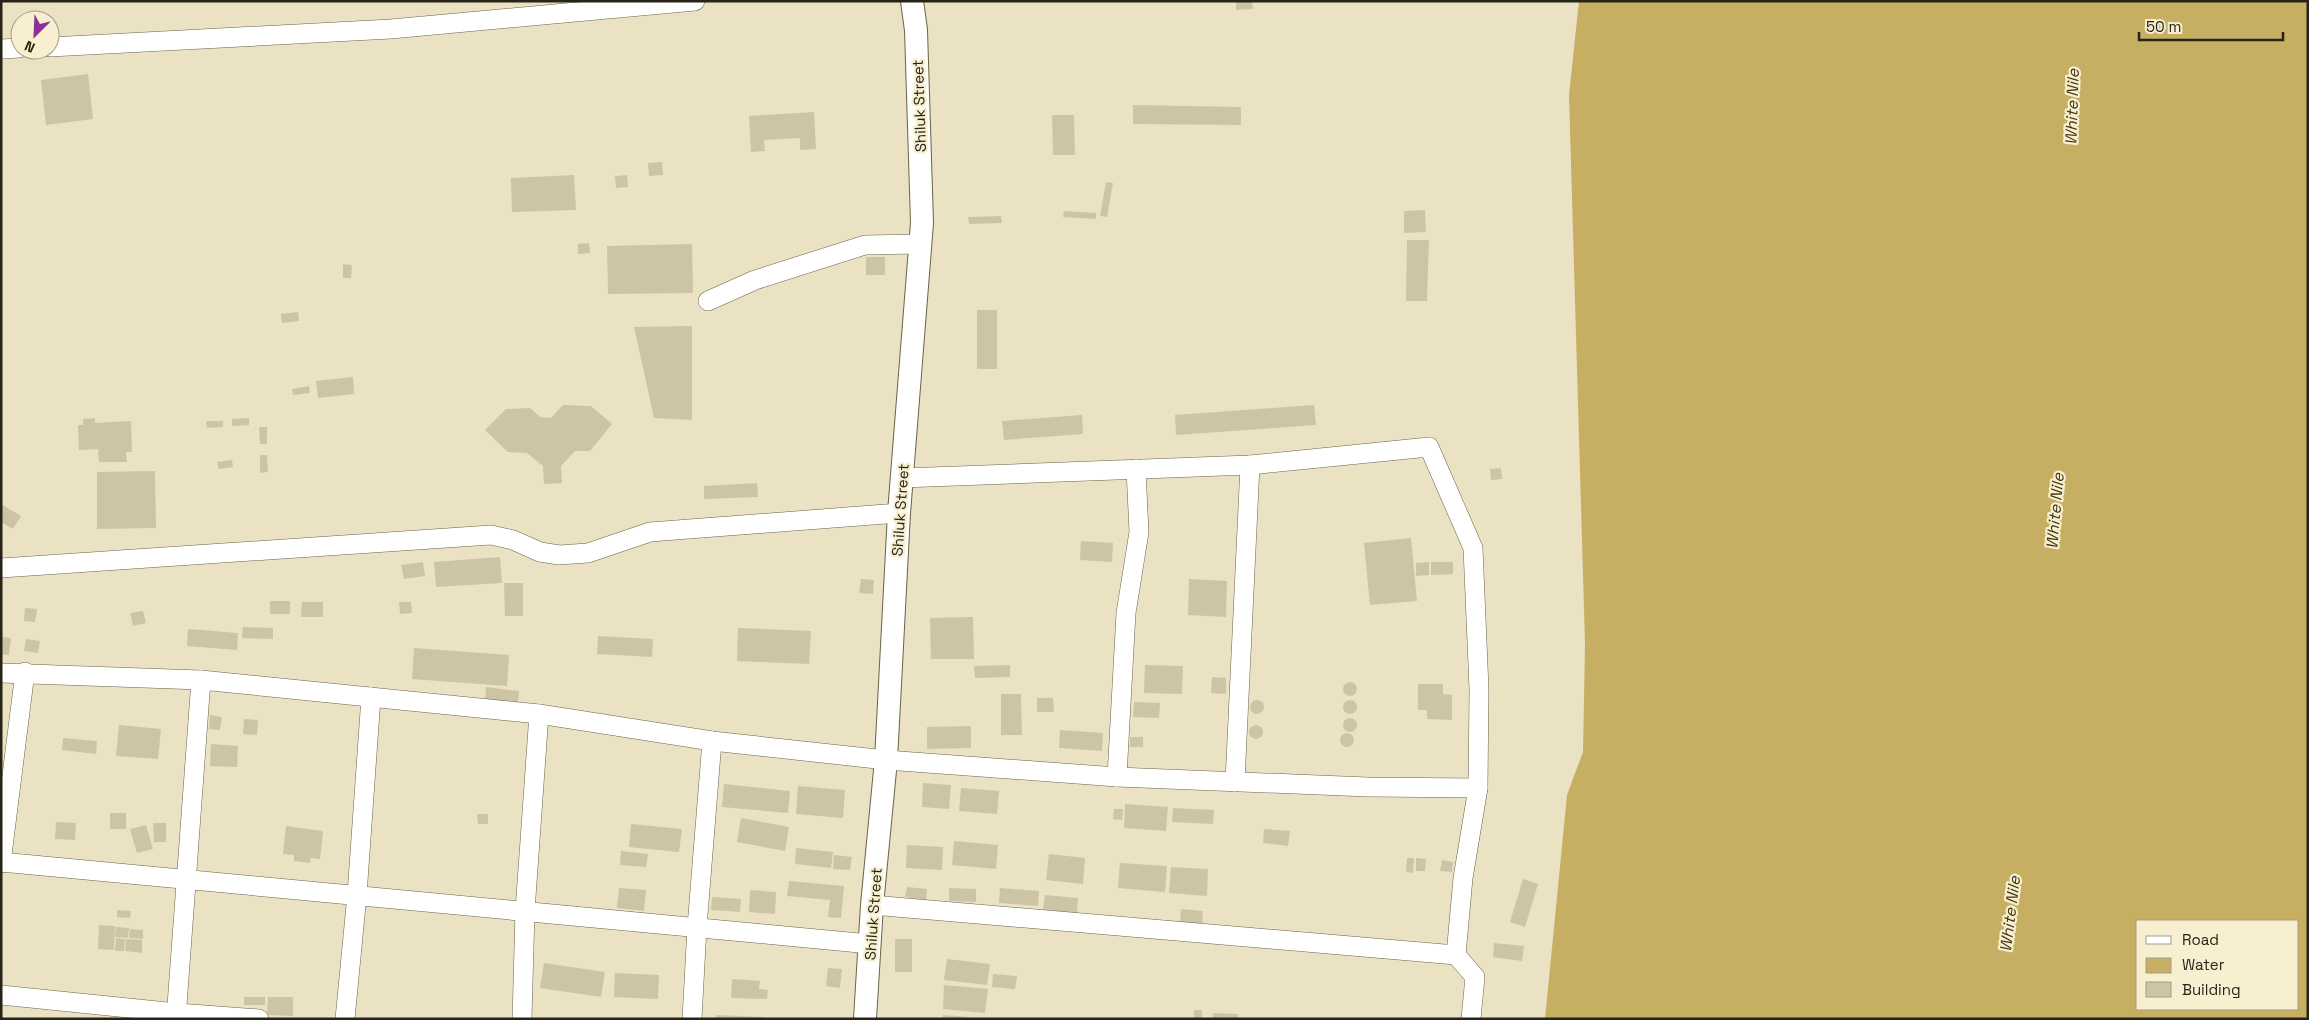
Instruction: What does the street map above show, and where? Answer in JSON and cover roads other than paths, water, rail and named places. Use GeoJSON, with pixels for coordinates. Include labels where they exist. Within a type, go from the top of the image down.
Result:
{"type":"FeatureCollection","features":[{"type":"Feature","properties":{"kind":"street"},"geometry":{"type":"LineString","coordinates":[[60,46],[391,29],[695,1]]}},
{"type":"Feature","properties":{"kind":"street","name":"Shiluk Street"},"geometry":{"type":"LineString","coordinates":[[865,1019],[872,905],[886,760],[899,513],[922,224],[916,30],[912,1]]}},
{"type":"Feature","properties":{"kind":"street"},"geometry":{"type":"LineString","coordinates":[[708,301],[755,280],[865,245],[921,244]]}},
{"type":"Feature","properties":{"kind":"street"},"geometry":{"type":"LineString","coordinates":[[902,478],[1250,466],[1429,447],[1473,548],[1480,689],[1478,788],[1463,878],[1456,954],[1475,977],[1470,1019]]}},
{"type":"Feature","properties":{"kind":"street"},"geometry":{"type":"LineString","coordinates":[[1235,782],[1250,466]]}},
{"type":"Feature","properties":{"kind":"street"},"geometry":{"type":"LineString","coordinates":[[1117,777],[1126,613],[1139,532],[1136,469]]}},
{"type":"Feature","properties":{"kind":"street"},"geometry":{"type":"LineString","coordinates":[[1,568],[490,536],[513,540],[540,552],[559,555],[588,553],[650,532],[899,513]]}},
{"type":"Feature","properties":{"kind":"street"},"geometry":{"type":"LineString","coordinates":[[1,673],[25,672],[201,680],[539,714],[712,741],[886,760],[1117,777],[1368,787],[1478,788]]}},
{"type":"Feature","properties":{"kind":"street"},"geometry":{"type":"LineString","coordinates":[[25,672],[1,863],[870,944]]}},
{"type":"Feature","properties":{"kind":"street"},"geometry":{"type":"LineString","coordinates":[[176,1016],[201,680]]}},
{"type":"Feature","properties":{"kind":"street"},"geometry":{"type":"LineString","coordinates":[[344,1019],[357,895],[371,697]]}},
{"type":"Feature","properties":{"kind":"street"},"geometry":{"type":"LineString","coordinates":[[522,1019],[525,911],[539,714]]}},
{"type":"Feature","properties":{"kind":"street"},"geometry":{"type":"LineString","coordinates":[[692,1019],[697,927],[712,741]]}},
{"type":"Feature","properties":{"kind":"street"},"geometry":{"type":"LineString","coordinates":[[872,905],[1456,954]]}},
{"type":"Feature","properties":{"kind":"street"},"geometry":{"type":"LineString","coordinates":[[1,995],[176,1016],[259,1019]]}},
{"type":"Feature","properties":{"kind":"water","name":"White Nile"},"geometry":{"type":"Polygon","coordinates":[[[1579,1],[2308,1],[2308,1019],[1545,1019],[1567,795],[1583,752],[1585,643],[1569,95],[1579,1]]]}}]}
